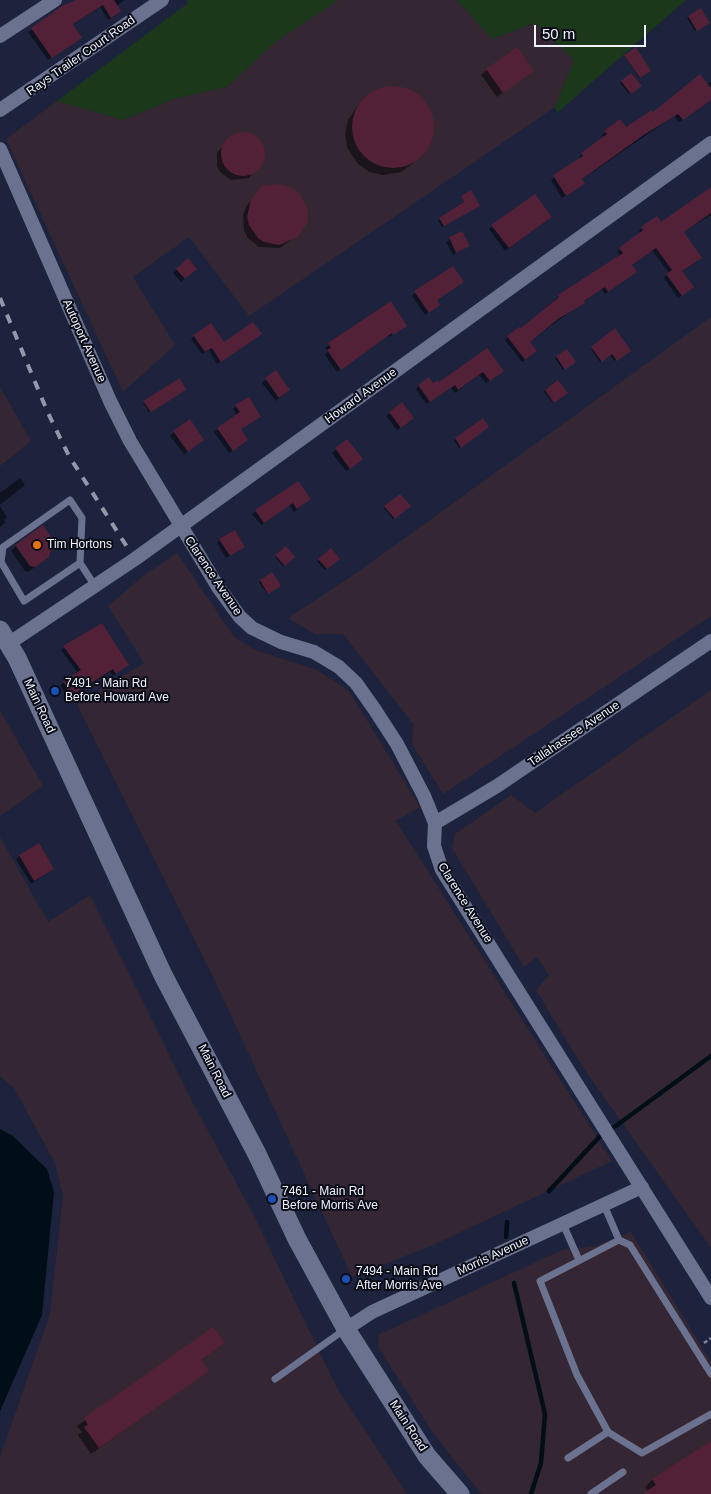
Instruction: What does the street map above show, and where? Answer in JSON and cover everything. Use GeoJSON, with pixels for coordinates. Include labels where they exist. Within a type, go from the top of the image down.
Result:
{"type":"FeatureCollection","features":[{"type":"Feature","properties":{"kind":"main road","name":"Main Road"},"geometry":{"type":"LineString","coordinates":[[4,637],[21,667],[163,975],[256,1154],[297,1239],[346,1329],[428,1456],[460,1494]]}},
{"type":"Feature","properties":{"kind":"street"},"geometry":{"type":"LineString","coordinates":[[0,36],[55,0]]}},
{"type":"Feature","properties":{"kind":"street","name":"Rays Trailer Court Road"},"geometry":{"type":"LineString","coordinates":[[0,110],[162,0]]}},
{"type":"Feature","properties":{"kind":"street","name":"Howard Avenue"},"geometry":{"type":"LineString","coordinates":[[4,637],[95,586],[711,143]]}},
{"type":"Feature","properties":{"kind":"street","name":"Autoport Avenue"},"geometry":{"type":"LineString","coordinates":[[0,149],[110,401],[130,441],[180,526]]}},
{"type":"Feature","properties":{"kind":"street","name":"Clarence Avenue"},"geometry":{"type":"LineString","coordinates":[[180,526],[218,587],[240,617],[266,636],[325,657],[356,683],[397,744],[435,823],[434,846],[442,870],[711,1298]]}},
{"type":"Feature","properties":{"kind":"street","name":"Tallahassee Avenue"},"geometry":{"type":"LineString","coordinates":[[435,823],[497,786],[711,641]]}},
{"type":"Feature","properties":{"kind":"street","name":"Morris Avenue"},"geometry":{"type":"LineString","coordinates":[[346,1329],[372,1312],[642,1187]]}},
{"type":"Feature","properties":{"kind":"lane"},"geometry":{"type":"LineString","coordinates":[[80,563],[24,601],[0,563],[3,547],[70,500],[82,518],[80,563],[95,586]]}},
{"type":"Feature","properties":{"kind":"lane"},"geometry":{"type":"LineString","coordinates":[[604,1205],[619,1240],[630,1245],[711,1374]]}},
{"type":"Feature","properties":{"kind":"lane"},"geometry":{"type":"LineString","coordinates":[[563,1224],[579,1260]]}},
{"type":"Feature","properties":{"kind":"lane"},"geometry":{"type":"LineString","coordinates":[[619,1240],[540,1281],[577,1375],[608,1432],[642,1453],[711,1414]]}},
{"type":"Feature","properties":{"kind":"lane"},"geometry":{"type":"LineString","coordinates":[[275,1379],[346,1329]]}},
{"type":"Feature","properties":{"kind":"lane"},"geometry":{"type":"LineString","coordinates":[[568,1458],[608,1432]]}},
{"type":"Feature","properties":{"kind":"lane"},"geometry":{"type":"LineString","coordinates":[[591,1494],[623,1472]]}},
{"type":"Feature","properties":{"kind":"shaded area"},"geometry":{"type":"Polygon","coordinates":[[[338,0],[457,0],[492,39],[535,23],[574,60],[555,107],[249,316],[189,237],[133,277],[175,345],[123,392],[6,139],[57,101],[123,120],[177,98],[227,87],[274,43],[338,0]]]}},
{"type":"Feature","properties":{"kind":"shaded area"},"geometry":{"type":"Polygon","coordinates":[[[711,317],[711,616],[443,794],[412,744],[414,725],[343,634],[315,634],[288,618],[355,574],[711,317]]]}},
{"type":"Feature","properties":{"kind":"shaded area"},"geometry":{"type":"Polygon","coordinates":[[[0,387],[31,441],[0,466],[0,387]]]}},
{"type":"Feature","properties":{"kind":"shaded area"},"geometry":{"type":"Polygon","coordinates":[[[177,553],[234,637],[255,650],[317,670],[349,691],[420,807],[396,821],[612,1161],[433,1245],[352,1277],[216,983],[77,704],[144,663],[108,606],[143,576],[177,553]]]}},
{"type":"Feature","properties":{"kind":"shaded area"},"geometry":{"type":"Polygon","coordinates":[[[711,690],[711,1248],[584,1069],[536,990],[549,975],[537,957],[524,967],[452,848],[455,834],[511,795],[535,813],[711,690]]]}},
{"type":"Feature","properties":{"kind":"shaded area"},"geometry":{"type":"Polygon","coordinates":[[[0,710],[43,786],[0,816],[0,710]]]}},
{"type":"Feature","properties":{"kind":"shaded area"},"geometry":{"type":"Polygon","coordinates":[[[0,837],[48,922],[90,895],[193,1103],[254,1216],[337,1388],[407,1494],[0,1494],[0,1457],[50,1314],[63,1196],[55,1163],[14,1088],[0,1076],[0,837]]]}},
{"type":"Feature","properties":{"kind":"shaded area"},"geometry":{"type":"Polygon","coordinates":[[[0,1129],[13,1136],[47,1169],[54,1192],[42,1315],[0,1411],[0,1129]]]}},
{"type":"Feature","properties":{"kind":"shaded area"},"geometry":{"type":"Polygon","coordinates":[[[631,1232],[711,1362],[711,1494],[481,1494],[431,1430],[379,1348],[378,1335],[562,1250],[596,1246],[631,1232]]]}},
{"type":"Feature","properties":{"kind":"green space"},"geometry":{"type":"Polygon","coordinates":[[[187,0],[338,0],[274,43],[227,87],[177,98],[123,120],[57,101],[188,3],[187,0]]]}},
{"type":"Feature","properties":{"kind":"green space"},"geometry":{"type":"Polygon","coordinates":[[[457,0],[686,0],[557,113],[555,107],[574,60],[535,23],[492,39],[457,0]]]}},
{"type":"Feature","properties":{"kind":"building"},"geometry":{"type":"Polygon","coordinates":[[[76,0],[114,0],[121,11],[111,18],[103,5],[73,24],[82,38],[52,58],[31,28],[62,6],[76,0]]]}},
{"type":"Feature","properties":{"kind":"building"},"geometry":{"type":"Polygon","coordinates":[[[701,8],[710,23],[697,31],[688,16],[701,8]]]}},
{"type":"Feature","properties":{"kind":"building"},"geometry":{"type":"Polygon","coordinates":[[[517,47],[534,71],[503,93],[486,69],[517,47]]]}},
{"type":"Feature","properties":{"kind":"building"},"geometry":{"type":"Polygon","coordinates":[[[636,47],[651,71],[640,78],[624,55],[636,47]]]}},
{"type":"Feature","properties":{"kind":"building"},"geometry":{"type":"Polygon","coordinates":[[[631,73],[642,86],[631,94],[621,81],[631,73]]]}},
{"type":"Feature","properties":{"kind":"building"},"geometry":{"type":"Polygon","coordinates":[[[700,74],[711,88],[711,100],[683,120],[678,114],[645,134],[582,179],[585,184],[566,196],[553,175],[583,156],[581,153],[607,134],[604,131],[620,119],[626,127],[652,110],[653,112],[700,74]]]}},
{"type":"Feature","properties":{"kind":"building"},"geometry":{"type":"Polygon","coordinates":[[[393,86],[409,89],[422,98],[431,111],[434,127],[431,143],[422,156],[409,165],[393,168],[377,165],[364,156],[355,143],[352,127],[355,111],[364,98],[377,89],[393,86]]]}},
{"type":"Feature","properties":{"kind":"building"},"geometry":{"type":"Polygon","coordinates":[[[239,132],[247,132],[259,138],[265,154],[259,170],[247,176],[239,176],[227,170],[221,158],[221,150],[227,138],[239,132]]]}},
{"type":"Feature","properties":{"kind":"building"},"geometry":{"type":"Polygon","coordinates":[[[279,184],[294,189],[300,194],[307,208],[308,215],[307,223],[298,237],[279,245],[264,242],[258,238],[249,225],[247,217],[251,200],[261,186],[279,184]]]}},
{"type":"Feature","properties":{"kind":"building"},"geometry":{"type":"Polygon","coordinates":[[[711,187],[711,213],[684,232],[702,258],[682,271],[694,287],[682,296],[666,274],[672,270],[656,248],[632,265],[637,272],[608,292],[605,287],[584,301],[585,303],[558,319],[530,342],[537,351],[525,360],[507,336],[519,327],[521,328],[559,297],[558,295],[623,253],[619,248],[643,230],[641,227],[657,216],[661,222],[711,187]]]}},
{"type":"Feature","properties":{"kind":"building"},"geometry":{"type":"Polygon","coordinates":[[[471,190],[480,206],[444,226],[439,218],[464,202],[461,196],[471,190]]]}},
{"type":"Feature","properties":{"kind":"building"},"geometry":{"type":"Polygon","coordinates":[[[535,194],[552,217],[509,248],[491,225],[535,194]]]}},
{"type":"Feature","properties":{"kind":"building"},"geometry":{"type":"Polygon","coordinates":[[[462,231],[470,246],[456,253],[449,237],[462,231]]]}},
{"type":"Feature","properties":{"kind":"building"},"geometry":{"type":"Polygon","coordinates":[[[188,258],[197,269],[185,279],[176,269],[188,258]]]}},
{"type":"Feature","properties":{"kind":"building"},"geometry":{"type":"Polygon","coordinates":[[[453,266],[464,282],[437,300],[440,305],[429,313],[414,291],[453,266]]]}},
{"type":"Feature","properties":{"kind":"building"},"geometry":{"type":"Polygon","coordinates":[[[391,301],[407,326],[393,335],[392,333],[341,370],[327,350],[331,348],[328,343],[391,301]]]}},
{"type":"Feature","properties":{"kind":"building"},"geometry":{"type":"Polygon","coordinates":[[[253,322],[262,334],[221,362],[212,348],[205,352],[193,335],[211,323],[224,342],[253,322]]]}},
{"type":"Feature","properties":{"kind":"building"},"geometry":{"type":"Polygon","coordinates":[[[615,328],[631,351],[617,361],[612,354],[602,362],[591,347],[615,328]]]}},
{"type":"Feature","properties":{"kind":"building"},"geometry":{"type":"Polygon","coordinates":[[[487,348],[504,371],[490,381],[483,372],[458,390],[455,385],[430,402],[418,385],[429,377],[433,383],[438,380],[439,382],[487,348]]]}},
{"type":"Feature","properties":{"kind":"building"},"geometry":{"type":"Polygon","coordinates":[[[567,349],[576,362],[565,370],[556,356],[567,349]]]}},
{"type":"Feature","properties":{"kind":"building"},"geometry":{"type":"Polygon","coordinates":[[[276,370],[290,390],[279,398],[265,378],[276,370]]]}},
{"type":"Feature","properties":{"kind":"building"},"geometry":{"type":"Polygon","coordinates":[[[180,378],[186,390],[151,412],[143,401],[180,378]]]}},
{"type":"Feature","properties":{"kind":"building"},"geometry":{"type":"Polygon","coordinates":[[[558,380],[568,393],[554,403],[545,390],[558,380]]]}},
{"type":"Feature","properties":{"kind":"building"},"geometry":{"type":"Polygon","coordinates":[[[249,397],[261,417],[241,429],[248,440],[233,451],[217,428],[240,412],[235,405],[249,397]]]}},
{"type":"Feature","properties":{"kind":"building"},"geometry":{"type":"Polygon","coordinates":[[[402,402],[414,418],[401,428],[389,412],[402,402]]]}},
{"type":"Feature","properties":{"kind":"building"},"geometry":{"type":"Polygon","coordinates":[[[483,418],[489,427],[461,448],[455,438],[483,418]]]}},
{"type":"Feature","properties":{"kind":"building"},"geometry":{"type":"Polygon","coordinates":[[[190,419],[204,440],[188,452],[173,431],[190,419]]]}},
{"type":"Feature","properties":{"kind":"building"},"geometry":{"type":"Polygon","coordinates":[[[347,439],[363,459],[350,469],[335,448],[347,439]]]}},
{"type":"Feature","properties":{"kind":"building"},"geometry":{"type":"Polygon","coordinates":[[[298,481],[311,499],[297,509],[293,503],[264,523],[255,510],[298,481]]]}},
{"type":"Feature","properties":{"kind":"building"},"geometry":{"type":"Polygon","coordinates":[[[400,494],[411,506],[395,519],[384,506],[400,494]]]}},
{"type":"Feature","properties":{"kind":"building","name":"Tim Hortons"},"geometry":{"type":"Polygon","coordinates":[[[43,525],[58,547],[50,552],[49,557],[35,567],[30,566],[15,545],[43,525]]]}},
{"type":"Feature","properties":{"kind":"building"},"geometry":{"type":"Polygon","coordinates":[[[235,530],[245,547],[230,556],[219,539],[235,530]]]}},
{"type":"Feature","properties":{"kind":"building"},"geometry":{"type":"Polygon","coordinates":[[[286,546],[295,557],[285,566],[275,555],[286,546]]]}},
{"type":"Feature","properties":{"kind":"building"},"geometry":{"type":"Polygon","coordinates":[[[331,548],[340,559],[327,569],[318,559],[331,548]]]}},
{"type":"Feature","properties":{"kind":"building"},"geometry":{"type":"Polygon","coordinates":[[[272,572],[281,586],[268,594],[260,580],[272,572]]]}},
{"type":"Feature","properties":{"kind":"building"},"geometry":{"type":"Polygon","coordinates":[[[102,623],[129,665],[116,674],[113,669],[71,696],[63,681],[81,670],[63,646],[102,623]]]}},
{"type":"Feature","properties":{"kind":"building"},"geometry":{"type":"Polygon","coordinates":[[[39,843],[54,869],[34,881],[19,855],[39,843]]]}},
{"type":"Feature","properties":{"kind":"building"},"geometry":{"type":"Polygon","coordinates":[[[213,1327],[225,1343],[201,1360],[209,1371],[99,1448],[84,1427],[88,1425],[84,1418],[213,1327]]]}},
{"type":"Feature","properties":{"kind":"building"},"geometry":{"type":"Polygon","coordinates":[[[711,1441],[711,1494],[642,1494],[656,1485],[652,1479],[711,1441]]]}},
{"type":"Feature","properties":{"kind":"waterway"},"geometry":{"type":"LineString","coordinates":[[609,1131],[711,1056]]}},
{"type":"Feature","properties":{"kind":"waterway"},"geometry":{"type":"LineString","coordinates":[[549,1191],[602,1134]]}},
{"type":"Feature","properties":{"kind":"waterway"},"geometry":{"type":"LineString","coordinates":[[506,1237],[507,1222]]}},
{"type":"Feature","properties":{"kind":"waterway"},"geometry":{"type":"LineString","coordinates":[[514,1283],[545,1414],[541,1463],[531,1494]]}},
{"type":"Feature","properties":{"kind":"railway"},"geometry":{"type":"LineString","coordinates":[[0,298],[48,413],[69,456],[129,550]]}},
{"type":"Feature","properties":{"kind":"place","name":"Tim Hortons"},"geometry":{"type":"Point","coordinates":[37,545]}},
{"type":"Feature","properties":{"kind":"place","name":"7491 - Main Rd Before Howard Ave"},"geometry":{"type":"Point","coordinates":[55,691]}},
{"type":"Feature","properties":{"kind":"place","name":"7461 - Main Rd Before Morris Ave"},"geometry":{"type":"Point","coordinates":[272,1199]}},
{"type":"Feature","properties":{"kind":"place","name":"7494 - Main Rd After Morris Ave"},"geometry":{"type":"Point","coordinates":[346,1279]}}]}
